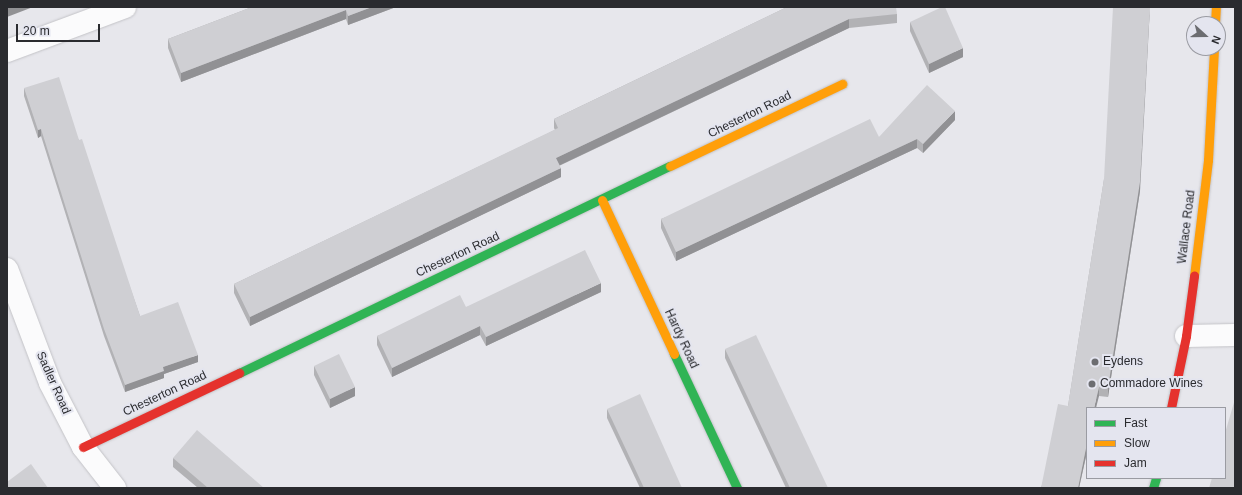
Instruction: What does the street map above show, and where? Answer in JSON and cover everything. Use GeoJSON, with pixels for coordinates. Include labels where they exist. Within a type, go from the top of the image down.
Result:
{"type":"FeatureCollection","features":[{"type":"Feature","properties":{"kind":"street"},"geometry":{"type":"LineString","coordinates":[[7,51],[125,7]]}},
{"type":"Feature","properties":{"kind":"street","name":"Wallace Road"},"geometry":{"type":"LineString","coordinates":[[1171,407],[1186,336],[1208,160],[1214,56]]}},
{"type":"Feature","properties":{"kind":"street","name":"Chesterton Road"},"geometry":{"type":"LineString","coordinates":[[83,447],[842,84]]}},
{"type":"Feature","properties":{"kind":"street","name":"Hardy Road"},"geometry":{"type":"LineString","coordinates":[[602,200],[737,488]]}},
{"type":"Feature","properties":{"kind":"street","name":"Sadler Road"},"geometry":{"type":"LineString","coordinates":[[7,269],[50,383],[83,447],[115,488]]}},
{"type":"Feature","properties":{"kind":"street"},"geometry":{"type":"LineString","coordinates":[[1186,336],[1235,335]]}},
{"type":"Feature","properties":{"kind":"building"},"geometry":{"type":"Polygon","coordinates":[[[252,7],[372,7],[348,16],[346,10],[181,73],[168,39],[252,7]]]}},
{"type":"Feature","properties":{"kind":"building"},"geometry":{"type":"Polygon","coordinates":[[[787,7],[896,7],[897,14],[849,19],[556,158],[561,168],[250,317],[234,284],[558,128],[554,119],[787,7]]]}},
{"type":"Feature","properties":{"kind":"building"},"geometry":{"type":"Polygon","coordinates":[[[945,7],[963,48],[929,64],[910,22],[945,7]]]}},
{"type":"Feature","properties":{"kind":"building"},"geometry":{"type":"Polygon","coordinates":[[[1113,7],[1150,7],[1140,182],[1108,388],[1099,387],[1094,407],[1086,407],[1086,448],[1078,488],[1041,488],[1058,404],[1068,406],[1104,179],[1113,7]]]}},
{"type":"Feature","properties":{"kind":"building"},"geometry":{"type":"Polygon","coordinates":[[[59,77],[79,140],[82,139],[140,316],[178,302],[198,355],[163,367],[164,371],[125,385],[104,329],[41,129],[38,130],[24,88],[59,77]]]}},
{"type":"Feature","properties":{"kind":"building"},"geometry":{"type":"Polygon","coordinates":[[[927,85],[955,111],[923,144],[917,139],[676,252],[661,219],[870,119],[879,137],[927,85]]]}},
{"type":"Feature","properties":{"kind":"building"},"geometry":{"type":"Polygon","coordinates":[[[585,250],[601,283],[486,337],[480,326],[392,368],[377,336],[460,295],[466,307],[585,250]]]}},
{"type":"Feature","properties":{"kind":"building"},"geometry":{"type":"Polygon","coordinates":[[[756,335],[828,488],[790,488],[725,349],[756,335]]]}},
{"type":"Feature","properties":{"kind":"building"},"geometry":{"type":"Polygon","coordinates":[[[339,354],[355,387],[330,399],[314,366],[339,354]]]}},
{"type":"Feature","properties":{"kind":"building"},"geometry":{"type":"Polygon","coordinates":[[[640,394],[682,488],[644,488],[607,409],[640,394]]]}},
{"type":"Feature","properties":{"kind":"building"},"geometry":{"type":"Polygon","coordinates":[[[1235,399],[1235,488],[1209,488],[1212,479],[1226,479],[1226,430],[1235,399]]]}},
{"type":"Feature","properties":{"kind":"building"},"geometry":{"type":"Polygon","coordinates":[[[197,430],[264,488],[208,488],[173,458],[197,430]]]}},
{"type":"Feature","properties":{"kind":"building"},"geometry":{"type":"Polygon","coordinates":[[[31,464],[48,488],[7,488],[7,482],[31,464]]]}},
{"type":"Feature","properties":{"kind":"traffic: fast"},"geometry":{"type":"LineString","coordinates":[[239,373],[670,166]]}},
{"type":"Feature","properties":{"kind":"traffic: fast"},"geometry":{"type":"LineString","coordinates":[[674,354],[737,488]]}},
{"type":"Feature","properties":{"kind":"traffic: fast"},"geometry":{"type":"LineString","coordinates":[[1153,488],[1156,479]]}},
{"type":"Feature","properties":{"kind":"traffic: slow"},"geometry":{"type":"LineString","coordinates":[[1215,16],[1216,7]]}},
{"type":"Feature","properties":{"kind":"traffic: slow"},"geometry":{"type":"LineString","coordinates":[[1194,276],[1208,160],[1214,56]]}},
{"type":"Feature","properties":{"kind":"traffic: slow"},"geometry":{"type":"LineString","coordinates":[[670,166],[842,84]]}},
{"type":"Feature","properties":{"kind":"traffic: slow"},"geometry":{"type":"LineString","coordinates":[[602,200],[674,354]]}},
{"type":"Feature","properties":{"kind":"traffic: jam"},"geometry":{"type":"LineString","coordinates":[[1171,407],[1186,336],[1194,276]]}},
{"type":"Feature","properties":{"kind":"traffic: jam"},"geometry":{"type":"LineString","coordinates":[[83,447],[239,373]]}},
{"type":"Feature","properties":{"kind":"place","name":"Eydens"},"geometry":{"type":"Point","coordinates":[1095,362]}},
{"type":"Feature","properties":{"kind":"place","name":"Commadore Wines"},"geometry":{"type":"Point","coordinates":[1092,384]}}]}
